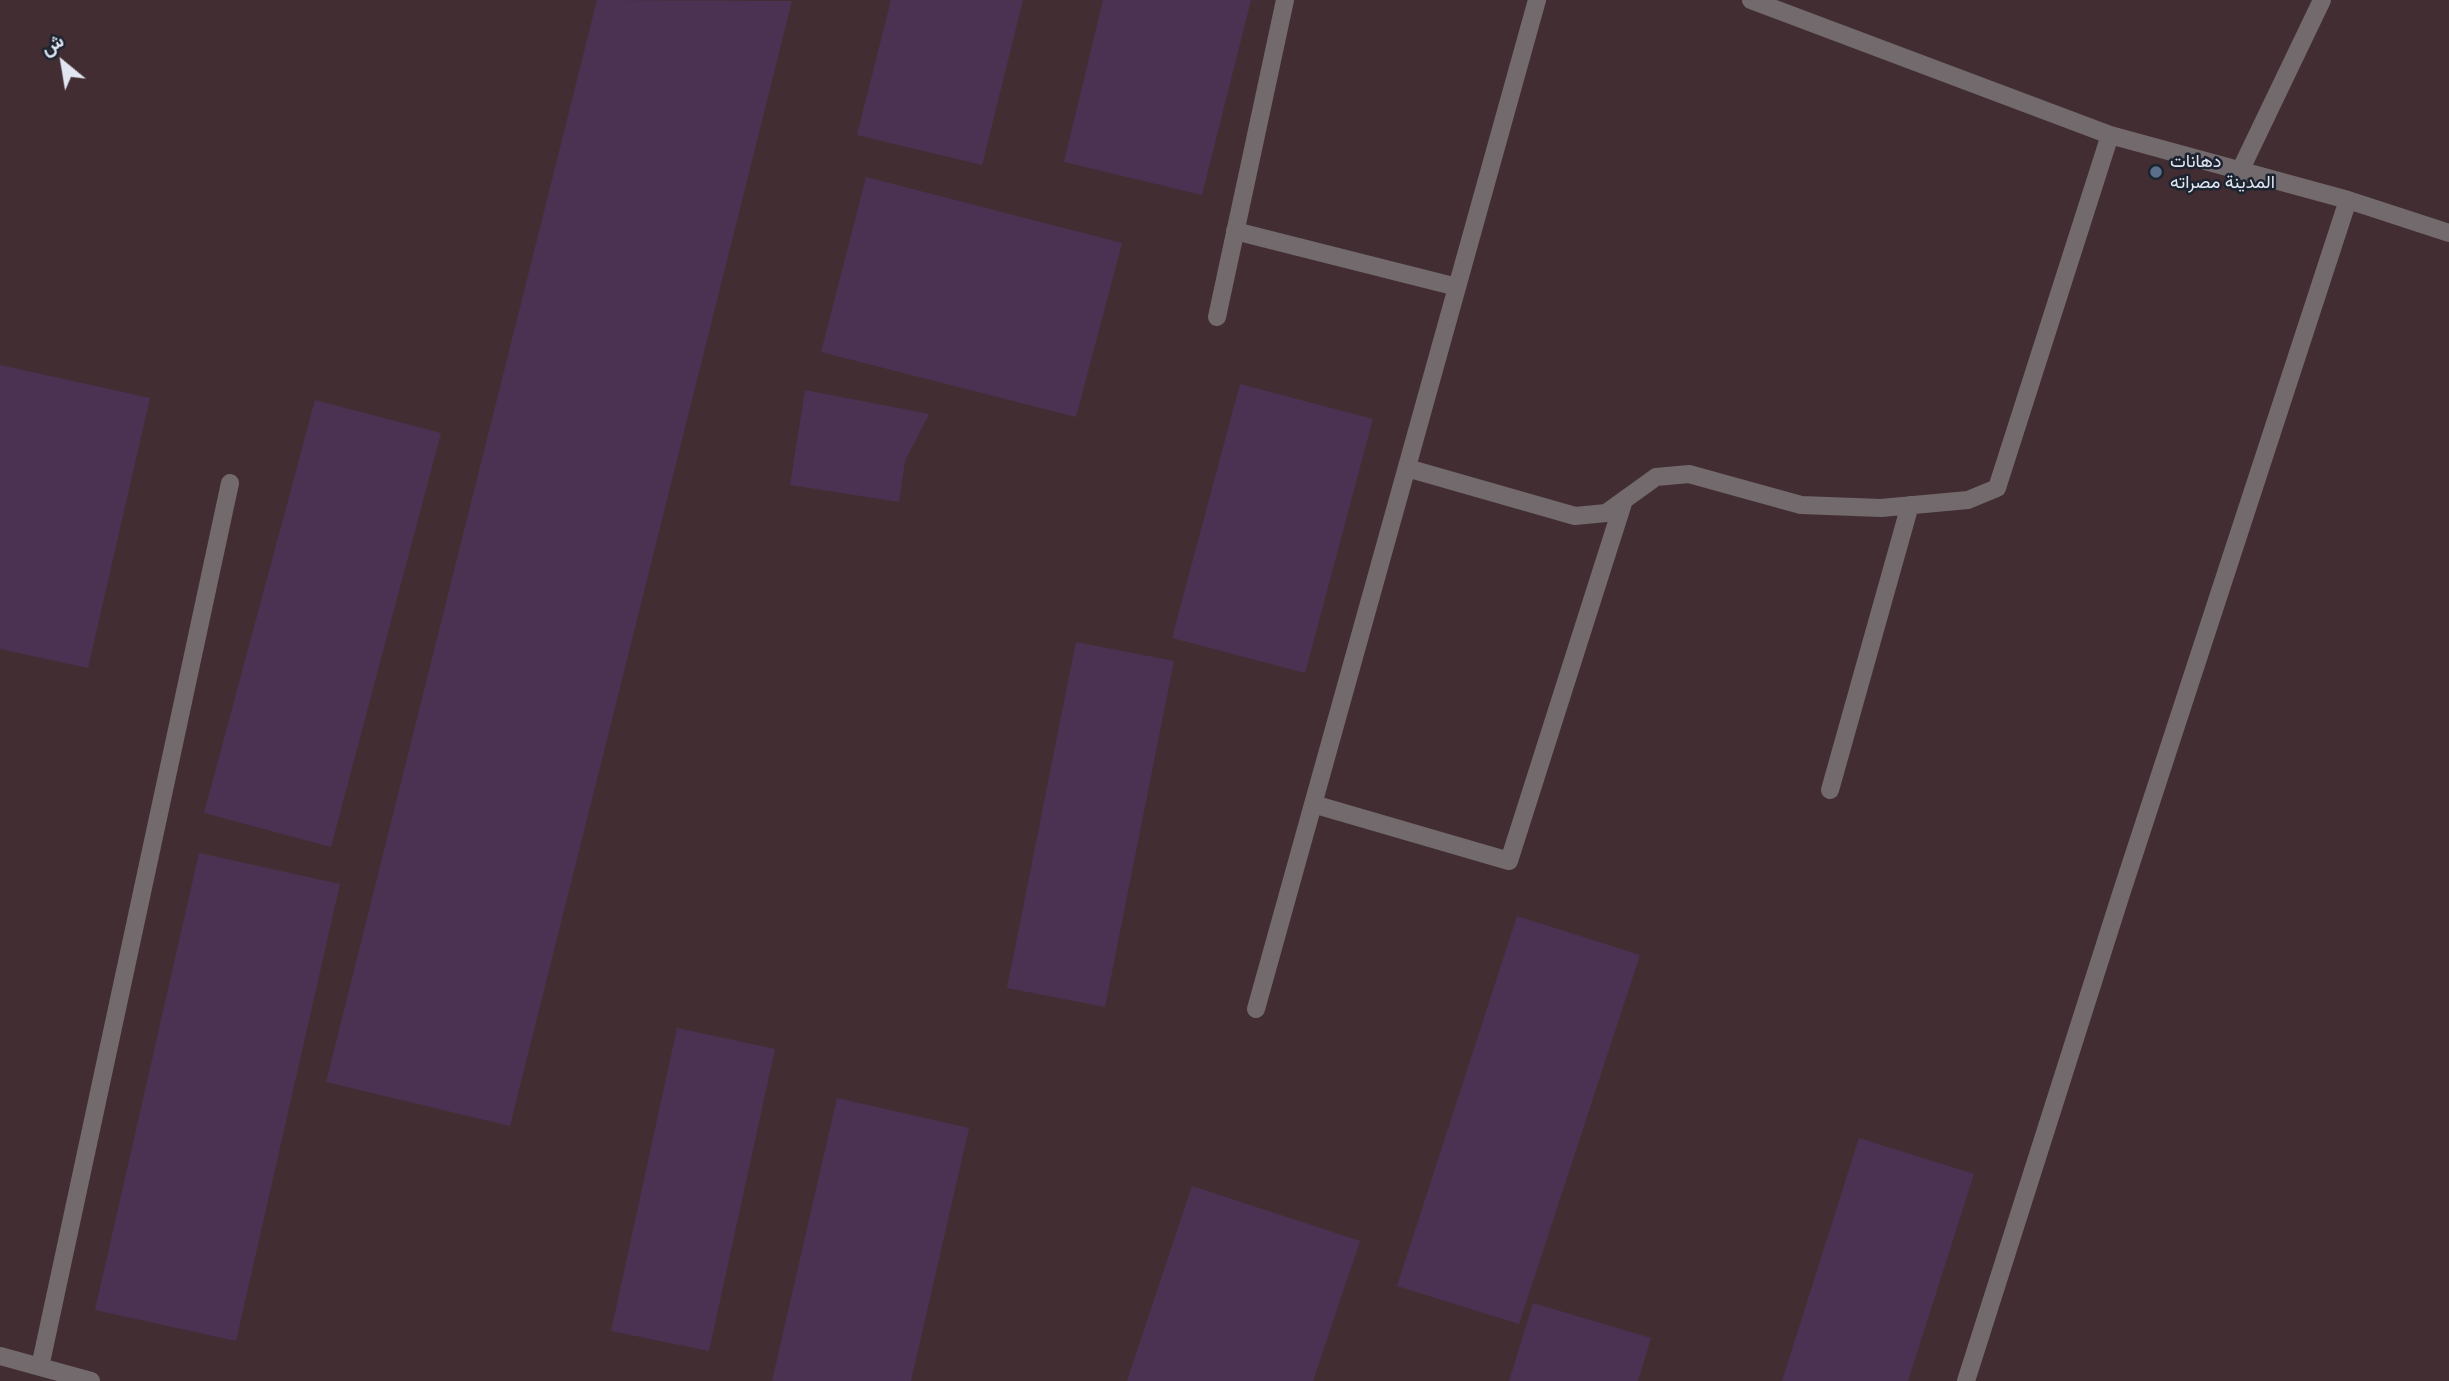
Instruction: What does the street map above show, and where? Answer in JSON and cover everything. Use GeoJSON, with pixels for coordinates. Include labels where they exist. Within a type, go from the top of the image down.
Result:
{"type":"FeatureCollection","features":[{"type":"Feature","properties":{"kind":"street"},"geometry":{"type":"LineString","coordinates":[[1217,317],[1285,0]]}},
{"type":"Feature","properties":{"kind":"street"},"geometry":{"type":"LineString","coordinates":[[1256,1009],[1537,0]]}},
{"type":"Feature","properties":{"kind":"street"},"geometry":{"type":"LineString","coordinates":[[1751,0],[2110,135],[2348,200],[2449,233]]}},
{"type":"Feature","properties":{"kind":"street"},"geometry":{"type":"LineString","coordinates":[[2240,171],[2322,0]]}},
{"type":"Feature","properties":{"kind":"street"},"geometry":{"type":"LineString","coordinates":[[1406,468],[1575,516],[1606,513],[1656,477],[1689,474],[1801,505],[1881,508],[1968,500],[1997,488],[2110,135]]}},
{"type":"Feature","properties":{"kind":"street"},"geometry":{"type":"LineString","coordinates":[[1966,1381],[2121,894],[2348,200]]}},
{"type":"Feature","properties":{"kind":"street"},"geometry":{"type":"LineString","coordinates":[[1236,231],[1457,287]]}},
{"type":"Feature","properties":{"kind":"street"},"geometry":{"type":"LineString","coordinates":[[40,1367],[230,483]]}},
{"type":"Feature","properties":{"kind":"street"},"geometry":{"type":"LineString","coordinates":[[1313,804],[1509,861],[1624,500]]}},
{"type":"Feature","properties":{"kind":"street"},"geometry":{"type":"LineString","coordinates":[[1830,790],[1910,505]]}},
{"type":"Feature","properties":{"kind":"street"},"geometry":{"type":"LineString","coordinates":[[0,1356],[91,1381]]}},
{"type":"Feature","properties":{"kind":"shaded area"},"geometry":{"type":"Polygon","coordinates":[[[0,0],[2449,0],[2449,1381],[0,1381],[0,0]]]}},
{"type":"Feature","properties":{"kind":"building"},"geometry":{"type":"Polygon","coordinates":[[[597,0],[792,1],[510,1126],[326,1082],[597,0]]]}},
{"type":"Feature","properties":{"kind":"building"},"geometry":{"type":"Polygon","coordinates":[[[891,0],[1023,0],[982,165],[857,135],[891,0]]]}},
{"type":"Feature","properties":{"kind":"building"},"geometry":{"type":"Polygon","coordinates":[[[1103,0],[1251,0],[1202,195],[1064,162],[1103,0]]]}},
{"type":"Feature","properties":{"kind":"building"},"geometry":{"type":"Polygon","coordinates":[[[866,177],[1122,243],[1076,417],[821,352],[866,177]]]}},
{"type":"Feature","properties":{"kind":"building"},"geometry":{"type":"Polygon","coordinates":[[[0,365],[150,398],[88,668],[0,649],[0,365]]]}},
{"type":"Feature","properties":{"kind":"building"},"geometry":{"type":"Polygon","coordinates":[[[1240,384],[1373,419],[1305,673],[1172,638],[1240,384]]]}},
{"type":"Feature","properties":{"kind":"building"},"geometry":{"type":"Polygon","coordinates":[[[805,390],[929,414],[905,461],[899,502],[790,485],[805,390]]]}},
{"type":"Feature","properties":{"kind":"building"},"geometry":{"type":"Polygon","coordinates":[[[315,400],[441,433],[331,847],[204,813],[315,400]]]}},
{"type":"Feature","properties":{"kind":"building"},"geometry":{"type":"Polygon","coordinates":[[[1076,642],[1174,661],[1105,1007],[1007,988],[1076,642]]]}},
{"type":"Feature","properties":{"kind":"building"},"geometry":{"type":"Polygon","coordinates":[[[199,853],[340,884],[236,1341],[95,1310],[199,853]]]}},
{"type":"Feature","properties":{"kind":"building"},"geometry":{"type":"Polygon","coordinates":[[[1517,916],[1640,955],[1519,1324],[1397,1286],[1517,916]]]}},
{"type":"Feature","properties":{"kind":"building"},"geometry":{"type":"Polygon","coordinates":[[[677,1028],[775,1049],[709,1351],[611,1331],[677,1028]]]}},
{"type":"Feature","properties":{"kind":"building"},"geometry":{"type":"Polygon","coordinates":[[[837,1098],[969,1128],[911,1381],[772,1381],[837,1098]]]}},
{"type":"Feature","properties":{"kind":"building"},"geometry":{"type":"Polygon","coordinates":[[[1859,1138],[1974,1174],[1908,1381],[1782,1381],[1859,1138]]]}},
{"type":"Feature","properties":{"kind":"building"},"geometry":{"type":"Polygon","coordinates":[[[1192,1186],[1360,1241],[1313,1381],[1127,1381],[1192,1186]]]}},
{"type":"Feature","properties":{"kind":"building"},"geometry":{"type":"Polygon","coordinates":[[[1533,1303],[1651,1338],[1638,1381],[1509,1381],[1533,1303]]]}},
{"type":"Feature","properties":{"kind":"place","name":"دهانات المدينة مصراته"},"geometry":{"type":"Point","coordinates":[2156,172]}}]}
